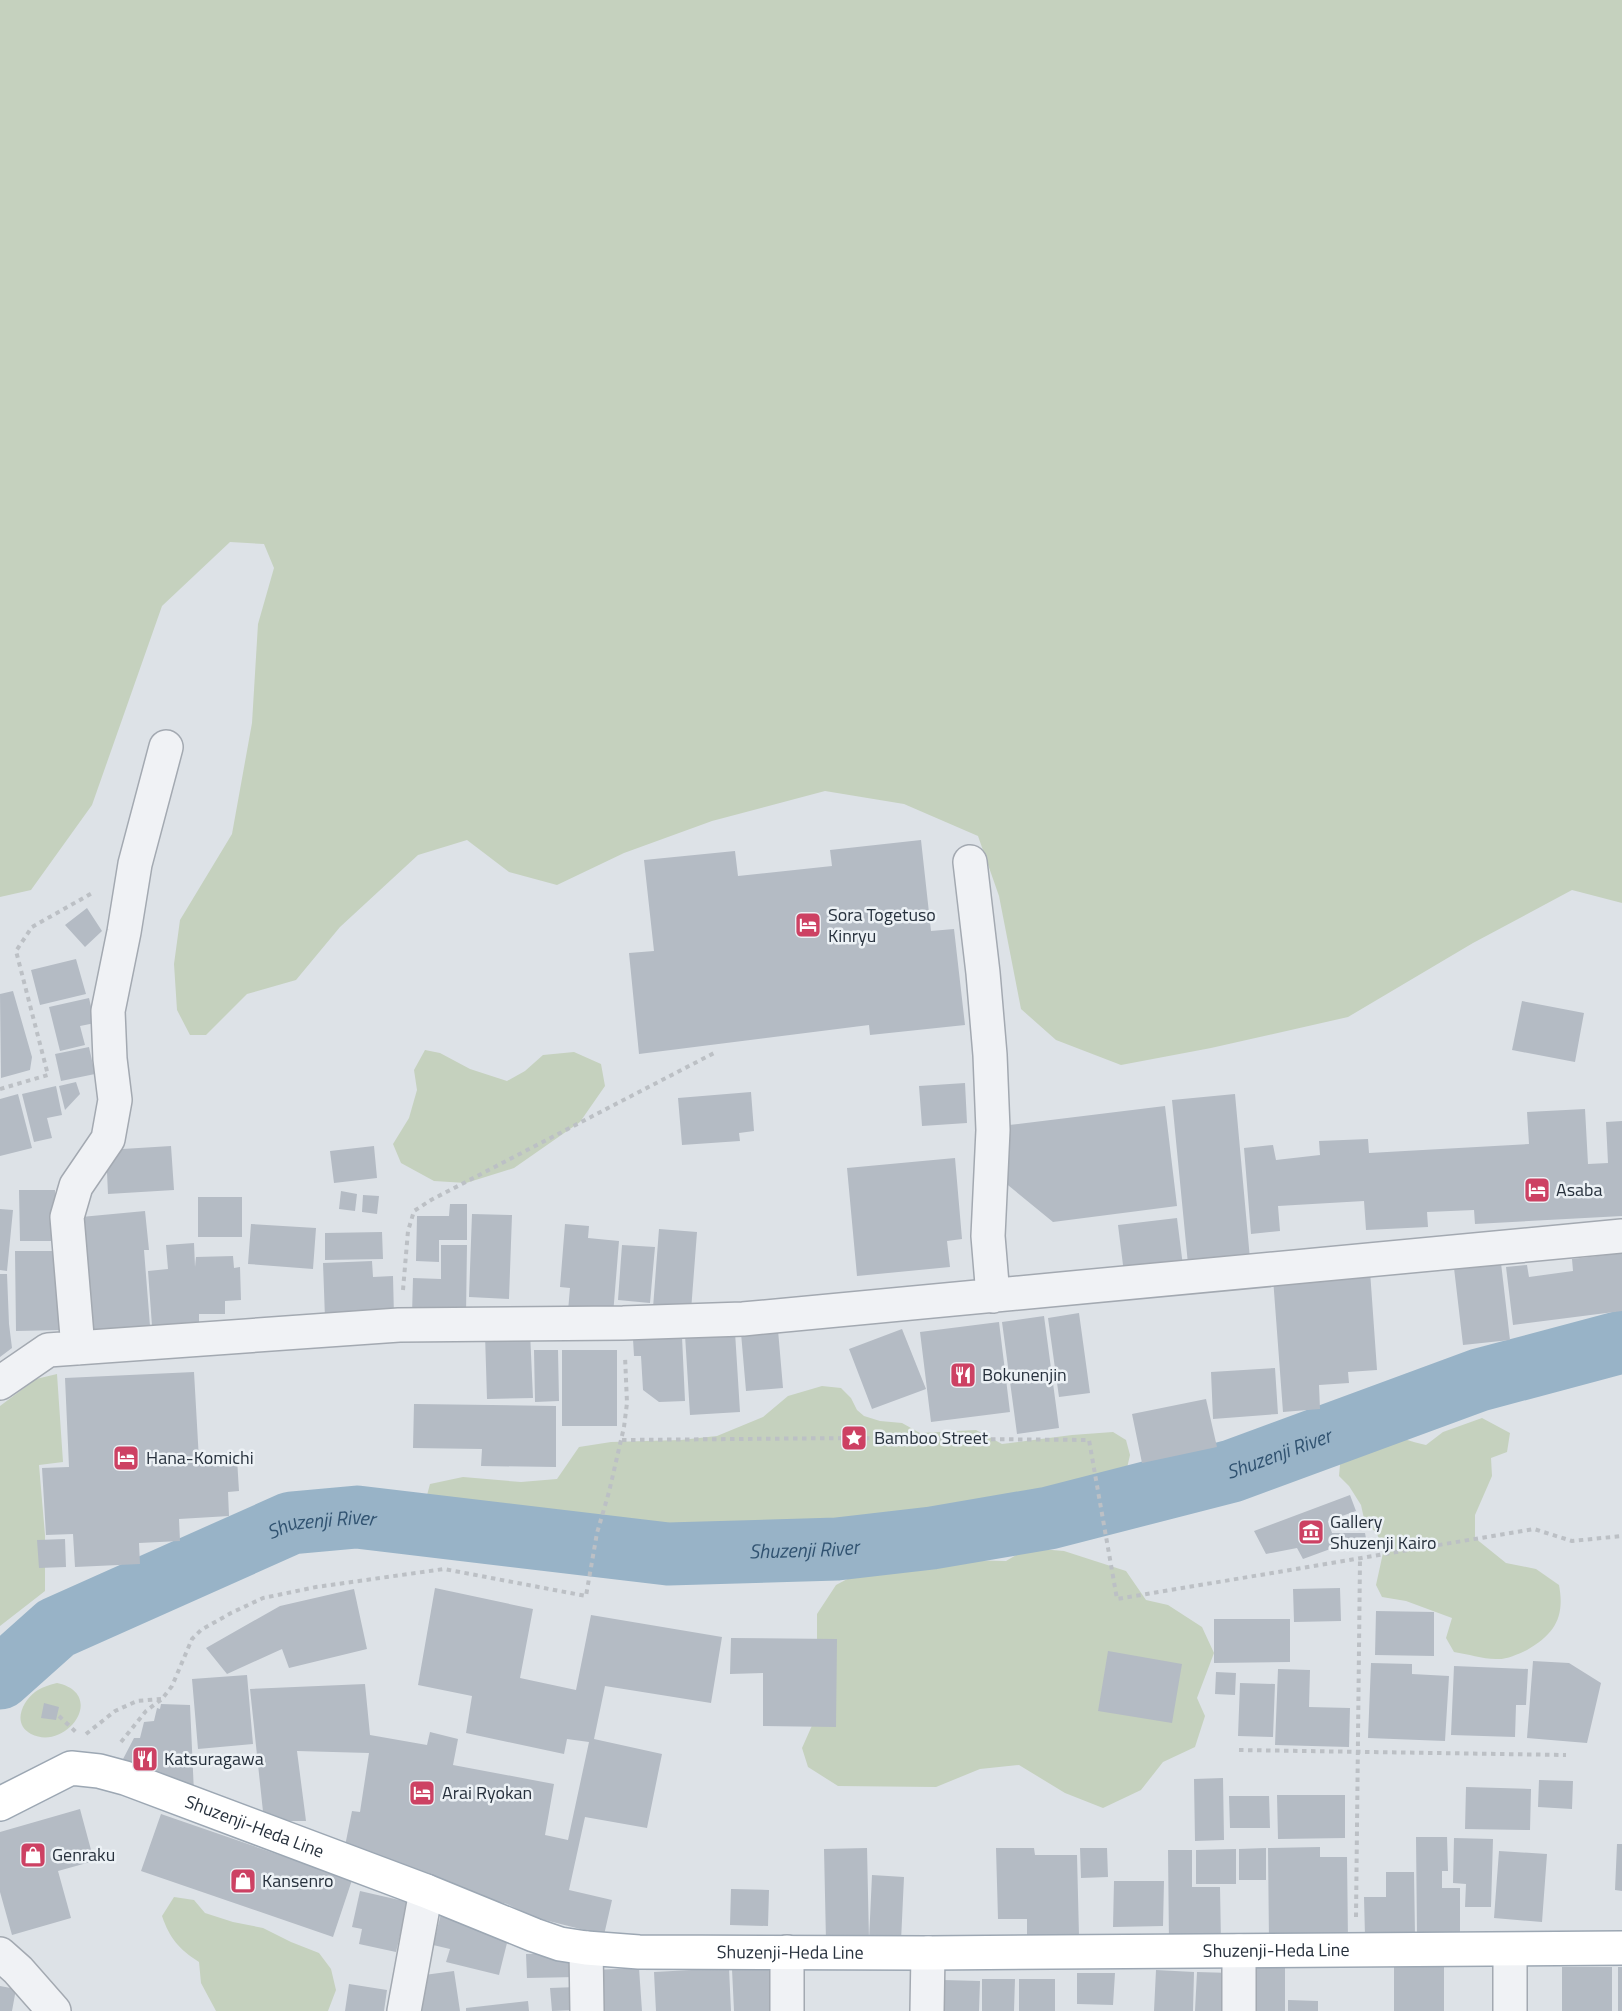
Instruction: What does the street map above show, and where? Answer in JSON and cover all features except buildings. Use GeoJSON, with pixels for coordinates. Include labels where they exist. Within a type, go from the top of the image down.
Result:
{"type":"FeatureCollection","features":[{"type":"Feature","properties":{"kind":"main road","name":"Shuzenji-Heda Line"},"geometry":{"type":"LineString","coordinates":[[0,1804],[71,1768],[99,1771],[125,1778],[426,1891],[534,1935],[560,1944],[586,1948],[639,1952],[928,1953],[1622,1948]]}},
{"type":"Feature","properties":{"kind":"street"},"geometry":{"type":"LineString","coordinates":[[78,1348],[67,1217],[76,1186],[108,1139],[115,1100],[108,1011],[135,864],[166,747]]}},
{"type":"Feature","properties":{"kind":"street"},"geometry":{"type":"LineString","coordinates":[[970,861],[983,973],[990,1066],[993,1130],[988,1236],[993,1296]]}},
{"type":"Feature","properties":{"kind":"street"},"geometry":{"type":"LineString","coordinates":[[0,1383],[48,1350],[399,1325],[623,1323],[743,1319],[1622,1236]]}},
{"type":"Feature","properties":{"kind":"street"},"geometry":{"type":"LineString","coordinates":[[404,2011],[426,1891]]}},
{"type":"Feature","properties":{"kind":"street"},"geometry":{"type":"LineString","coordinates":[[586,1948],[587,2011]]}},
{"type":"Feature","properties":{"kind":"street"},"geometry":{"type":"LineString","coordinates":[[1510,1950],[1510,2011]]}},
{"type":"Feature","properties":{"kind":"street"},"geometry":{"type":"LineString","coordinates":[[1239,1951],[1239,2011]]}},
{"type":"Feature","properties":{"kind":"street"},"geometry":{"type":"LineString","coordinates":[[787,1952],[788,2011]]}},
{"type":"Feature","properties":{"kind":"street"},"geometry":{"type":"LineString","coordinates":[[927,2011],[928,1953]]}},
{"type":"Feature","properties":{"kind":"street"},"geometry":{"type":"LineString","coordinates":[[0,1954],[18,1970],[54,2011]]}},
{"type":"Feature","properties":{"kind":"path"},"geometry":{"type":"LineString","coordinates":[[0,1089],[48,1075],[16,951],[32,927],[83,900],[135,864]]}},
{"type":"Feature","properties":{"kind":"path"},"geometry":{"type":"LineString","coordinates":[[399,1325],[408,1231],[414,1211],[431,1200],[716,1052]]}},
{"type":"Feature","properties":{"kind":"path"},"geometry":{"type":"LineString","coordinates":[[99,1771],[146,1711],[162,1699],[178,1675],[192,1639],[201,1630],[263,1598],[316,1587],[444,1569],[586,1596],[597,1533],[622,1440],[627,1403],[623,1323]]}},
{"type":"Feature","properties":{"kind":"path"},"geometry":{"type":"LineString","coordinates":[[622,1440],[854,1438],[1089,1440],[1117,1599],[1534,1529],[1572,1541],[1622,1536]]}},
{"type":"Feature","properties":{"kind":"path"},"geometry":{"type":"LineString","coordinates":[[1356,1951],[1360,1559]]}},
{"type":"Feature","properties":{"kind":"path"},"geometry":{"type":"LineString","coordinates":[[81,1738],[116,1711],[137,1701],[162,1699]]}},
{"type":"Feature","properties":{"kind":"path"},"geometry":{"type":"LineString","coordinates":[[61,1718],[72,1728]]}},
{"type":"Feature","properties":{"kind":"path"},"geometry":{"type":"LineString","coordinates":[[1239,1750],[1566,1755]]}},
{"type":"Feature","properties":{"kind":"green space"},"geometry":{"type":"Polygon","coordinates":[[[0,0],[1622,0],[1622,903],[1572,890],[1473,943],[1348,1017],[1211,1048],[1121,1065],[1056,1040],[1021,1009],[999,896],[978,836],[904,804],[825,791],[712,821],[624,853],[557,885],[509,872],[467,840],[418,855],[340,927],[296,980],[247,994],[206,1035],[190,1035],[177,1010],[174,964],[180,920],[232,834],[252,723],[258,624],[274,568],[264,544],[230,542],[162,606],[92,805],[31,890],[0,897],[0,0]]]}},
{"type":"Feature","properties":{"kind":"green space"},"geometry":{"type":"Polygon","coordinates":[[[425,1050],[440,1053],[470,1069],[507,1081],[525,1071],[543,1055],[574,1052],[601,1064],[605,1086],[580,1122],[514,1168],[466,1183],[434,1181],[401,1163],[393,1144],[409,1118],[417,1090],[414,1070],[425,1050]]]}},
{"type":"Feature","properties":{"kind":"green space"},"geometry":{"type":"Polygon","coordinates":[[[57,1374],[63,1462],[39,1465],[45,1535],[45,1591],[0,1626],[0,1406],[36,1379],[57,1374]]]}},
{"type":"Feature","properties":{"kind":"green space"},"geometry":{"type":"Polygon","coordinates":[[[822,1386],[841,1388],[864,1416],[880,1421],[902,1423],[920,1433],[976,1430],[1002,1444],[1113,1432],[1126,1440],[1130,1455],[1127,1468],[1116,1482],[1008,1508],[871,1532],[779,1537],[614,1535],[448,1519],[433,1513],[426,1499],[430,1484],[463,1477],[521,1482],[557,1479],[579,1447],[611,1442],[681,1440],[717,1436],[763,1417],[788,1396],[822,1386]]]}},
{"type":"Feature","properties":{"kind":"green space"},"geometry":{"type":"Polygon","coordinates":[[[1482,1418],[1510,1433],[1507,1452],[1491,1458],[1492,1476],[1475,1515],[1475,1538],[1506,1563],[1536,1569],[1559,1585],[1560,1596],[1556,1624],[1545,1638],[1527,1650],[1500,1659],[1454,1652],[1446,1638],[1452,1618],[1406,1601],[1382,1597],[1376,1585],[1383,1553],[1377,1533],[1365,1523],[1361,1505],[1349,1486],[1339,1476],[1341,1453],[1364,1435],[1386,1435],[1426,1445],[1443,1432],[1482,1418]]]}},
{"type":"Feature","properties":{"kind":"green space"},"geometry":{"type":"Polygon","coordinates":[[[1028,1548],[1064,1551],[1126,1571],[1146,1600],[1168,1605],[1202,1627],[1214,1653],[1197,1698],[1205,1716],[1195,1747],[1163,1762],[1141,1790],[1103,1808],[1065,1793],[1019,1765],[980,1769],[936,1787],[838,1786],[808,1767],[802,1748],[822,1703],[817,1659],[817,1614],[836,1585],[872,1566],[915,1557],[1006,1561],[1028,1548]]]}},
{"type":"Feature","properties":{"kind":"green space"},"geometry":{"type":"Polygon","coordinates":[[[57,1683],[72,1689],[79,1698],[80,1709],[76,1719],[68,1729],[57,1735],[44,1737],[31,1734],[25,1730],[20,1719],[26,1701],[35,1692],[57,1683]]]}},
{"type":"Feature","properties":{"kind":"green space"},"geometry":{"type":"Polygon","coordinates":[[[174,1897],[194,1900],[205,1913],[263,1928],[319,1953],[331,1969],[336,1990],[328,2011],[216,2011],[201,1983],[199,1962],[176,1943],[162,1916],[174,1897]]]}},
{"type":"Feature","properties":{"kind":"waterway","name":"Shuzenji River"},"geometry":{"type":"LineString","coordinates":[[0,1678],[56,1628],[291,1523],[357,1517],[668,1554],[837,1549],[932,1538],[1049,1518],[1232,1471],[1479,1380],[1622,1342]]}},
{"type":"Feature","properties":{"kind":"place","name":"Sora Togetuso Kinryu"},"geometry":{"type":"Point","coordinates":[808,925]}},
{"type":"Feature","properties":{"kind":"place","name":"Asaba"},"geometry":{"type":"Point","coordinates":[1537,1190]}},
{"type":"Feature","properties":{"kind":"place","name":"Bokunenjin"},"geometry":{"type":"Point","coordinates":[963,1375]}},
{"type":"Feature","properties":{"kind":"place","name":"Bamboo Street"},"geometry":{"type":"Point","coordinates":[854,1438]}},
{"type":"Feature","properties":{"kind":"place","name":"Hana-Komichi"},"geometry":{"type":"Point","coordinates":[126,1458]}},
{"type":"Feature","properties":{"kind":"place","name":"Gallery Shuzenji Kairo"},"geometry":{"type":"Point","coordinates":[1311,1532]}},
{"type":"Feature","properties":{"kind":"place","name":"Katsuragawa"},"geometry":{"type":"Point","coordinates":[145,1759]}},
{"type":"Feature","properties":{"kind":"place","name":"Arai Ryokan"},"geometry":{"type":"Point","coordinates":[422,1793]}},
{"type":"Feature","properties":{"kind":"place","name":"Genraku"},"geometry":{"type":"Point","coordinates":[33,1855]}},
{"type":"Feature","properties":{"kind":"place","name":"Kansenro"},"geometry":{"type":"Point","coordinates":[243,1881]}}]}
